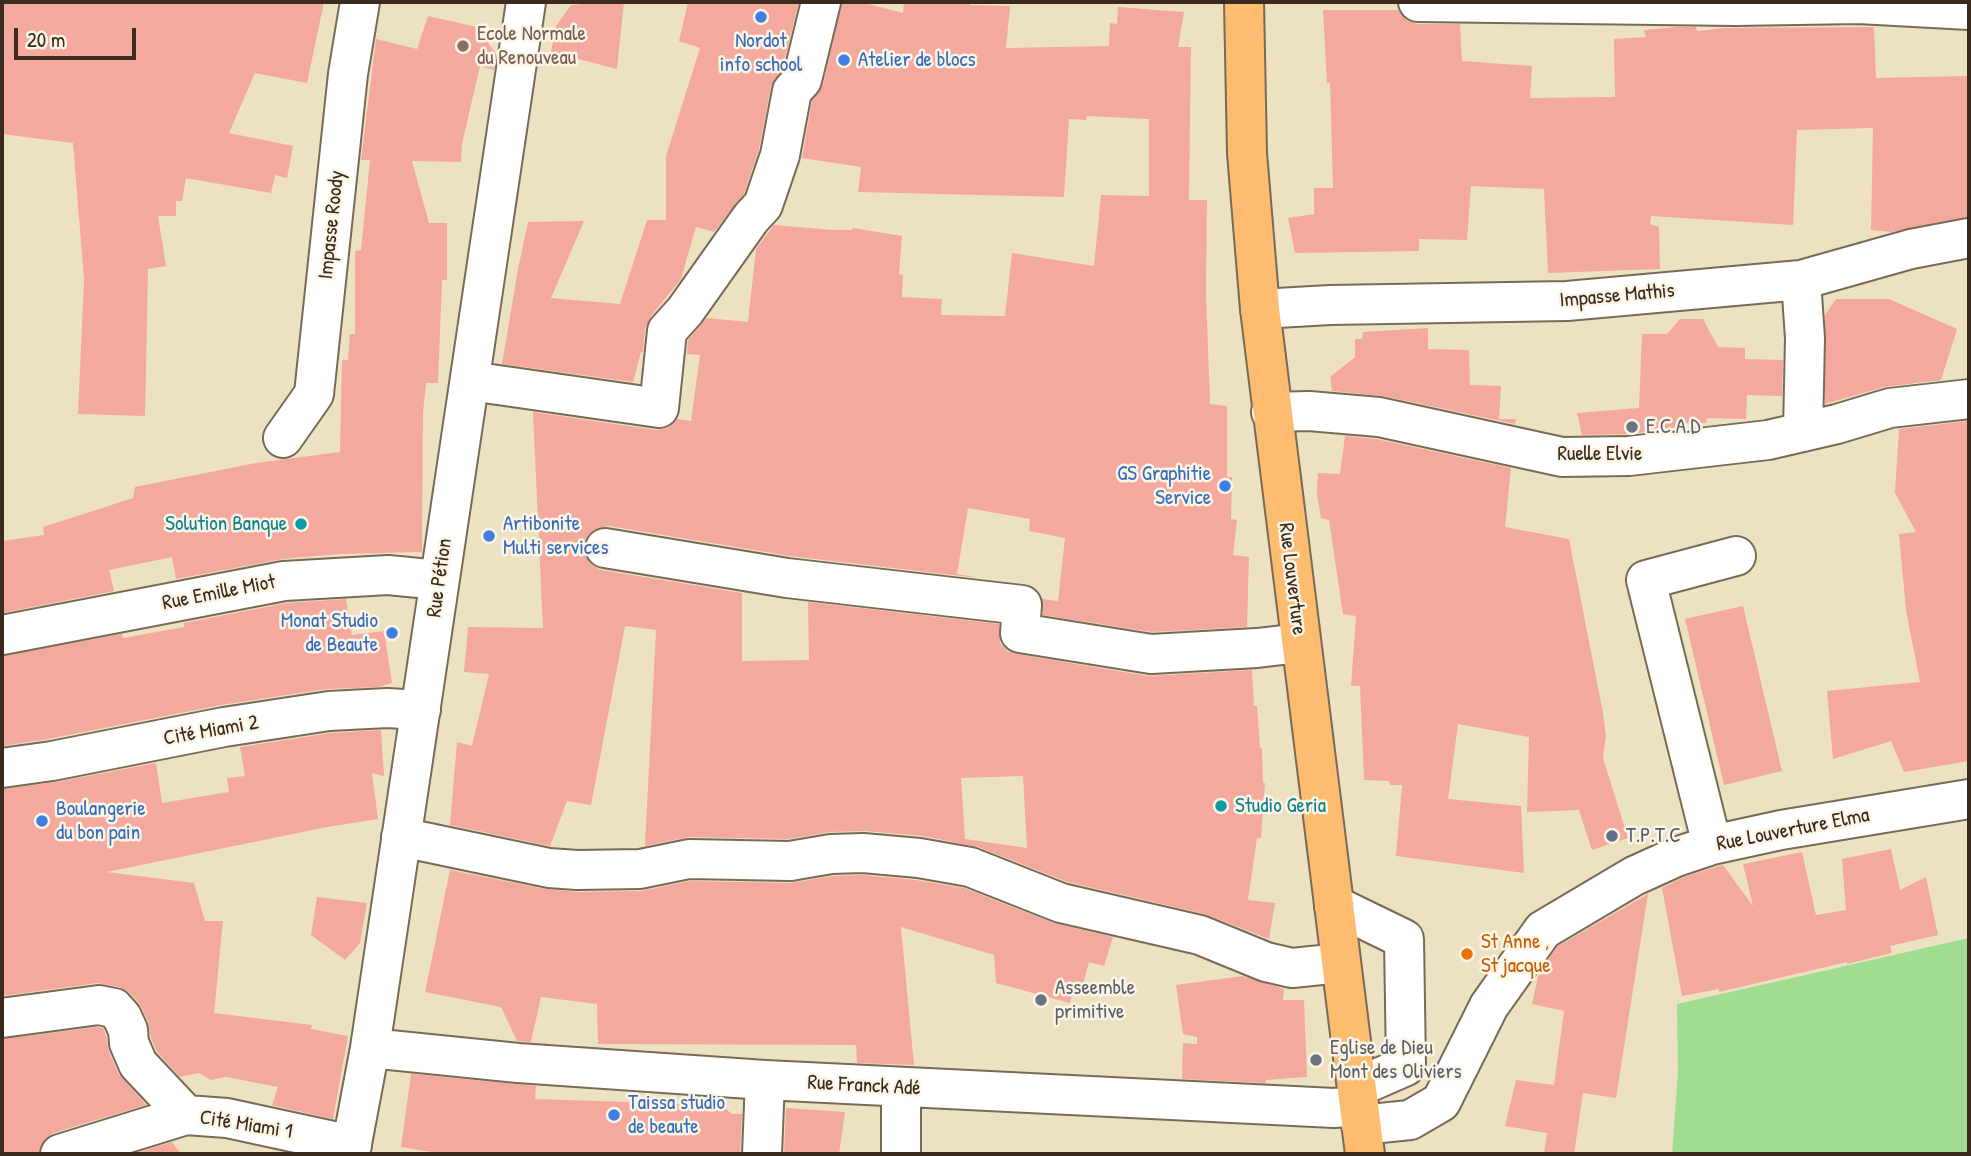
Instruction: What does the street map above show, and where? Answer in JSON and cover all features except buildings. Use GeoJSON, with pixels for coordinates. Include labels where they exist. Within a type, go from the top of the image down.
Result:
{"type":"FeatureCollection","features":[{"type":"Feature","properties":{"kind":"main road","name":"Rue Louverture"},"geometry":{"type":"LineString","coordinates":[[1244,2],[1247,153],[1259,309],[1341,963],[1347,1114]]}},
{"type":"Feature","properties":{"kind":"street","name":"Impasse Roody"},"geometry":{"type":"LineString","coordinates":[[283,438],[314,394],[347,87],[360,2]]}},
{"type":"Feature","properties":{"kind":"street","name":"Rue Pétion"},"geometry":{"type":"LineString","coordinates":[[351,1150],[370,1048],[526,2]]}},
{"type":"Feature","properties":{"kind":"street"},"geometry":{"type":"LineString","coordinates":[[470,381],[659,408],[667,331],[685,312],[763,205],[780,155],[792,91],[802,80],[821,2]]}},
{"type":"Feature","properties":{"kind":"street"},"geometry":{"type":"LineString","coordinates":[[1418,2],[1735,6],[1859,4],[1969,10]]}},
{"type":"Feature","properties":{"kind":"street","name":"Impasse Mathis"},"geometry":{"type":"LineString","coordinates":[[1259,309],[1330,305],[1567,301],[1801,280],[1911,249],[1969,238]]}},
{"type":"Feature","properties":{"kind":"street"},"geometry":{"type":"LineString","coordinates":[[1801,280],[1805,338],[1804,432]]}},
{"type":"Feature","properties":{"kind":"street","name":"Ruelle Elvie"},"geometry":{"type":"LineString","coordinates":[[1271,412],[1309,411],[1379,417],[1562,457],[1629,456],[1768,440],[1890,408],[1969,399]]}},
{"type":"Feature","properties":{"kind":"street"},"geometry":{"type":"LineString","coordinates":[[605,548],[787,578],[1022,605],[1020,633],[1151,654],[1300,643]]}},
{"type":"Feature","properties":{"kind":"street"},"geometry":{"type":"LineString","coordinates":[[1712,845],[1646,580],[1736,556]]}},
{"type":"Feature","properties":{"kind":"street","name":"Rue Emille Miot"},"geometry":{"type":"LineString","coordinates":[[2,635],[284,581],[388,575],[439,580]]}},
{"type":"Feature","properties":{"kind":"street","name":"Cité Miami 2"},"geometry":{"type":"LineString","coordinates":[[2,768],[64,759],[224,727],[329,711],[387,708],[421,710]]}},
{"type":"Feature","properties":{"kind":"street","name":"Rue Louverture Elma"},"geometry":{"type":"LineString","coordinates":[[1347,1114],[1410,1120],[1441,1102],[1489,1006],[1544,930],[1634,876],[1676,857],[1712,845],[1781,830],[1969,799]]}},
{"type":"Feature","properties":{"kind":"street"},"geometry":{"type":"LineString","coordinates":[[401,837],[549,868],[577,870],[640,869],[689,859],[790,861],[831,854],[863,853],[919,858],[970,867],[1060,902],[1200,935],[1266,962],[1292,968],[1341,963]]}},
{"type":"Feature","properties":{"kind":"street"},"geometry":{"type":"LineString","coordinates":[[1334,905],[1404,939],[1406,1066],[1347,1114]]}},
{"type":"Feature","properties":{"kind":"street"},"geometry":{"type":"LineString","coordinates":[[2,1018],[99,1005],[114,1008],[128,1030],[129,1043],[138,1064],[186,1115]]}},
{"type":"Feature","properties":{"kind":"street","name":"Rue Franck Adé"},"geometry":{"type":"LineString","coordinates":[[370,1048],[518,1063],[765,1080],[1347,1114]]}},
{"type":"Feature","properties":{"kind":"street"},"geometry":{"type":"LineString","coordinates":[[762,1154],[765,1080]]}},
{"type":"Feature","properties":{"kind":"street"},"geometry":{"type":"LineString","coordinates":[[901,1088],[901,1154]]}},
{"type":"Feature","properties":{"kind":"street","name":"Cité Miami 1"},"geometry":{"type":"LineString","coordinates":[[60,1154],[186,1115],[227,1118],[351,1150]]}},
{"type":"Feature","properties":{"kind":"green space"},"geometry":{"type":"Polygon","coordinates":[[[1969,938],[1969,1154],[1672,1154],[1678,1072],[1677,1004],[1969,938]]]}},
{"type":"Feature","properties":{"kind":"place","name":"Nordot info school"},"geometry":{"type":"Point","coordinates":[761,17]}},
{"type":"Feature","properties":{"kind":"place","name":"Ecole Normale du Renouveau"},"geometry":{"type":"Point","coordinates":[463,46]}},
{"type":"Feature","properties":{"kind":"place","name":"Atelier de blocs"},"geometry":{"type":"Point","coordinates":[844,60]}},
{"type":"Feature","properties":{"kind":"place","name":"E.C.A.D"},"geometry":{"type":"Point","coordinates":[1632,427]}},
{"type":"Feature","properties":{"kind":"place","name":"GS Graphitie Service"},"geometry":{"type":"Point","coordinates":[1225,486]}},
{"type":"Feature","properties":{"kind":"place","name":"Solution Banque"},"geometry":{"type":"Point","coordinates":[301,524]}},
{"type":"Feature","properties":{"kind":"place","name":"Artibonite Multi services"},"geometry":{"type":"Point","coordinates":[489,536]}},
{"type":"Feature","properties":{"kind":"place","name":"Monat Studio de Beaute"},"geometry":{"type":"Point","coordinates":[392,633]}},
{"type":"Feature","properties":{"kind":"place","name":"Studio Geria"},"geometry":{"type":"Point","coordinates":[1221,806]}},
{"type":"Feature","properties":{"kind":"place","name":"Boulangerie du bon pain"},"geometry":{"type":"Point","coordinates":[42,821]}},
{"type":"Feature","properties":{"kind":"place","name":"T.P.T.C"},"geometry":{"type":"Point","coordinates":[1612,836]}},
{"type":"Feature","properties":{"kind":"place","name":"St Anne , St jacque"},"geometry":{"type":"Point","coordinates":[1467,954]}},
{"type":"Feature","properties":{"kind":"place","name":"Asseemble primitive"},"geometry":{"type":"Point","coordinates":[1041,1000]}},
{"type":"Feature","properties":{"kind":"place","name":"Eglise de Dieu Mont des Oliviers"},"geometry":{"type":"Point","coordinates":[1316,1060]}},
{"type":"Feature","properties":{"kind":"place","name":"Taissa studio de beaute"},"geometry":{"type":"Point","coordinates":[614,1115]}}]}
